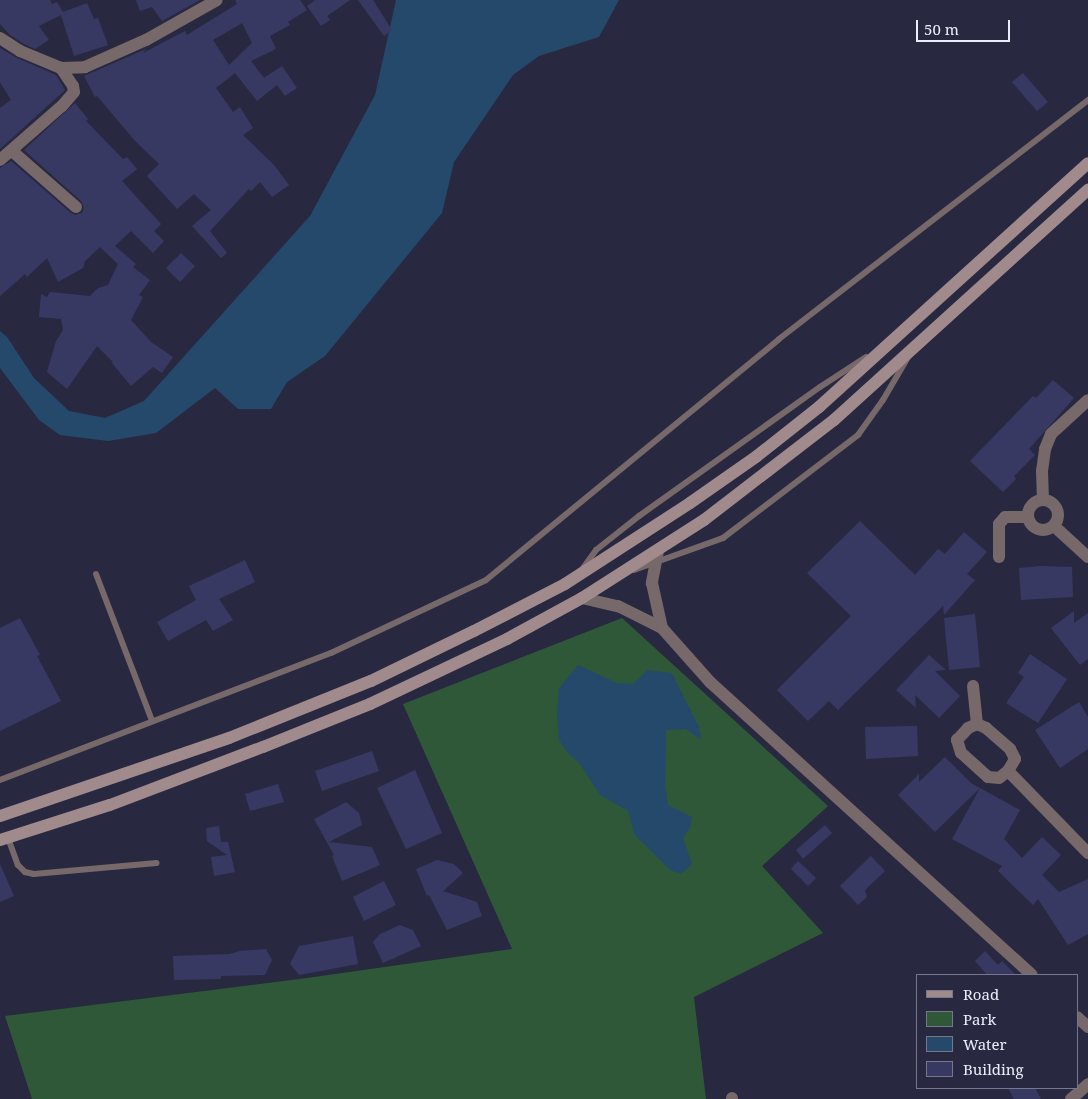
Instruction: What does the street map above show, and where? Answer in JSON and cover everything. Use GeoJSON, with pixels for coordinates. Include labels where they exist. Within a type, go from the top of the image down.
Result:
{"type":"FeatureCollection","features":[{"type":"Feature","properties":{"kind":"main road"},"geometry":{"type":"LineString","coordinates":[[0,816],[229,738],[371,680],[474,631],[578,575],[690,503],[757,456],[819,407],[1088,163]]}},
{"type":"Feature","properties":{"kind":"main road"},"geometry":{"type":"LineString","coordinates":[[4,839],[110,806],[370,704],[507,639],[582,598],[704,520],[834,420],[1088,190]]}},
{"type":"Feature","properties":{"kind":"street"},"geometry":{"type":"LineString","coordinates":[[0,38],[20,52],[61,68],[85,66],[146,40],[217,0]]}},
{"type":"Feature","properties":{"kind":"street"},"geometry":{"type":"LineString","coordinates":[[0,160],[62,106],[74,92],[73,86],[61,68]]}},
{"type":"Feature","properties":{"kind":"street"},"geometry":{"type":"LineString","coordinates":[[12,151],[76,206]]}},
{"type":"Feature","properties":{"kind":"street"},"geometry":{"type":"LineString","coordinates":[[1043,500],[1042,471],[1045,449],[1048,442],[1052,434],[1088,400]]}},
{"type":"Feature","properties":{"kind":"street"},"geometry":{"type":"LineString","coordinates":[[1043,500],[1051,502],[1057,509],[1058,519],[1054,526],[1048,530],[1038,530],[1030,523],[1028,517],[1032,504],[1043,500]]}},
{"type":"Feature","properties":{"kind":"street"},"geometry":{"type":"LineString","coordinates":[[999,557],[1000,524],[1006,517],[1028,517]]}},
{"type":"Feature","properties":{"kind":"street"},"geometry":{"type":"LineString","coordinates":[[1054,526],[1088,557]]}},
{"type":"Feature","properties":{"kind":"street"},"geometry":{"type":"LineString","coordinates":[[658,551],[652,583],[662,628]]}},
{"type":"Feature","properties":{"kind":"street"},"geometry":{"type":"LineString","coordinates":[[582,598],[618,606],[662,628],[710,682],[1031,974]]}},
{"type":"Feature","properties":{"kind":"street"},"geometry":{"type":"LineString","coordinates":[[973,686],[978,724]]}},
{"type":"Feature","properties":{"kind":"street"},"geometry":{"type":"LineString","coordinates":[[978,724],[986,728],[1010,749],[1015,759],[1008,771],[999,778],[988,777],[960,753],[957,740],[968,728],[978,724]]}},
{"type":"Feature","properties":{"kind":"street"},"geometry":{"type":"LineString","coordinates":[[1008,771],[1088,853]]}},
{"type":"Feature","properties":{"kind":"street"},"geometry":{"type":"LineString","coordinates":[[1078,1017],[1088,1027]]}},
{"type":"Feature","properties":{"kind":"street"},"geometry":{"type":"LineString","coordinates":[[1071,1099],[1088,1084]]}},
{"type":"Feature","properties":{"kind":"lane"},"geometry":{"type":"LineString","coordinates":[[0,780],[331,654],[486,580],[779,339],[1088,100]]}},
{"type":"Feature","properties":{"kind":"lane"},"geometry":{"type":"LineString","coordinates":[[578,575],[596,550],[639,516],[820,387],[897,338]]}},
{"type":"Feature","properties":{"kind":"lane"},"geometry":{"type":"LineString","coordinates":[[621,573],[655,564],[723,538],[858,435],[883,400],[913,350]]}},
{"type":"Feature","properties":{"kind":"lane"},"geometry":{"type":"LineString","coordinates":[[96,574],[152,721]]}},
{"type":"Feature","properties":{"kind":"lane"},"geometry":{"type":"LineString","coordinates":[[4,839],[18,865],[24,872],[34,874],[157,863]]}},
{"type":"Feature","properties":{"kind":"green space"},"geometry":{"type":"Polygon","coordinates":[[[622,618],[828,806],[762,866],[823,933],[694,997],[706,1099],[32,1099],[5,1016],[307,978],[512,949],[403,704],[622,618]]]}},
{"type":"Feature","properties":{"kind":"water"},"geometry":{"type":"Polygon","coordinates":[[[396,0],[619,0],[599,37],[539,56],[513,75],[454,162],[442,213],[325,356],[287,382],[271,409],[238,409],[215,388],[156,433],[108,441],[60,435],[39,420],[0,368],[0,331],[7,337],[34,378],[69,411],[105,418],[144,401],[310,216],[375,95],[396,0]]]}},
{"type":"Feature","properties":{"kind":"water"},"geometry":{"type":"Polygon","coordinates":[[[578,665],[617,683],[633,684],[647,670],[672,673],[699,727],[701,740],[686,729],[666,730],[665,785],[668,805],[692,817],[690,827],[683,838],[692,864],[681,874],[670,870],[634,834],[628,811],[600,795],[580,764],[566,751],[559,740],[557,715],[559,688],[578,665]]]}},
{"type":"Feature","properties":{"kind":"building"},"geometry":{"type":"Polygon","coordinates":[[[0,0],[50,0],[52,4],[57,2],[63,12],[87,3],[94,19],[98,18],[108,45],[74,56],[61,15],[39,26],[49,40],[35,49],[10,35],[0,24],[0,0]]]}},
{"type":"Feature","properties":{"kind":"building"},"geometry":{"type":"Polygon","coordinates":[[[136,0],[200,0],[162,21],[152,7],[140,11],[136,0]]]}},
{"type":"Feature","properties":{"kind":"building"},"geometry":{"type":"Polygon","coordinates":[[[235,0],[300,0],[307,10],[288,22],[290,25],[270,36],[276,49],[251,61],[264,78],[282,66],[297,88],[285,96],[277,85],[257,101],[235,73],[216,88],[233,112],[240,107],[253,128],[243,135],[274,165],[289,185],[272,197],[260,182],[251,191],[249,189],[210,231],[227,253],[221,258],[192,226],[211,210],[194,194],[177,209],[147,176],[159,164],[136,142],[97,96],[95,97],[84,76],[146,49],[143,53],[185,31],[187,35],[237,4],[235,0]],[[242,23],[213,40],[229,65],[252,43],[242,23]]]}},
{"type":"Feature","properties":{"kind":"building"},"geometry":{"type":"Polygon","coordinates":[[[315,0],[350,0],[327,16],[330,20],[321,26],[307,6],[315,0]]]}},
{"type":"Feature","properties":{"kind":"building"},"geometry":{"type":"Polygon","coordinates":[[[358,0],[373,0],[392,30],[384,36],[358,0]]]}},
{"type":"Feature","properties":{"kind":"building"},"geometry":{"type":"Polygon","coordinates":[[[0,48],[17,58],[56,75],[65,90],[0,149],[0,108],[11,100],[0,82],[0,48]]]}},
{"type":"Feature","properties":{"kind":"building"},"geometry":{"type":"Polygon","coordinates":[[[1023,73],[1048,102],[1037,111],[1012,82],[1023,73]]]}},
{"type":"Feature","properties":{"kind":"building"},"geometry":{"type":"Polygon","coordinates":[[[75,103],[88,119],[86,121],[123,159],[127,157],[137,169],[122,181],[161,224],[154,231],[164,241],[153,253],[131,231],[115,246],[136,264],[133,267],[150,280],[139,295],[143,297],[131,320],[151,342],[173,357],[162,373],[153,367],[131,386],[113,362],[97,346],[67,389],[47,372],[56,341],[63,330],[61,319],[39,317],[41,294],[47,297],[50,292],[90,296],[98,288],[108,285],[118,264],[100,247],[85,261],[83,268],[58,282],[47,258],[27,277],[25,274],[0,296],[0,168],[11,161],[71,213],[75,215],[82,213],[84,208],[81,201],[24,150],[75,103]]]}},
{"type":"Feature","properties":{"kind":"building"},"geometry":{"type":"Polygon","coordinates":[[[181,253],[195,266],[180,282],[166,268],[181,253]]]}},
{"type":"Feature","properties":{"kind":"building"},"geometry":{"type":"Polygon","coordinates":[[[1053,380],[1074,398],[1029,449],[1035,455],[1014,476],[1016,479],[1003,492],[970,461],[1033,396],[1036,398],[1053,380]]]}},
{"type":"Feature","properties":{"kind":"building"},"geometry":{"type":"Polygon","coordinates":[[[860,521],[915,575],[938,549],[945,554],[964,532],[987,552],[967,574],[975,580],[944,615],[943,606],[838,710],[829,701],[808,721],[777,690],[851,616],[807,573],[860,521]]]}},
{"type":"Feature","properties":{"kind":"building"},"geometry":{"type":"Polygon","coordinates":[[[245,560],[255,582],[219,599],[233,620],[213,631],[206,620],[168,641],[157,622],[196,600],[189,586],[245,560]]]}},
{"type":"Feature","properties":{"kind":"building"},"geometry":{"type":"Polygon","coordinates":[[[1040,566],[1072,567],[1073,597],[1021,600],[1019,568],[1040,566]]]}},
{"type":"Feature","properties":{"kind":"building"},"geometry":{"type":"Polygon","coordinates":[[[1074,611],[1074,623],[1088,613],[1088,659],[1080,665],[1051,628],[1074,611]]]}},
{"type":"Feature","properties":{"kind":"building"},"geometry":{"type":"Polygon","coordinates":[[[975,614],[980,667],[949,670],[944,618],[975,614]]]}},
{"type":"Feature","properties":{"kind":"building"},"geometry":{"type":"Polygon","coordinates":[[[20,618],[40,655],[37,656],[61,701],[0,731],[0,628],[20,618]]]}},
{"type":"Feature","properties":{"kind":"building"},"geometry":{"type":"Polygon","coordinates":[[[1030,654],[1067,679],[1038,723],[1006,703],[1024,677],[1018,673],[1030,654]]]}},
{"type":"Feature","properties":{"kind":"building"},"geometry":{"type":"Polygon","coordinates":[[[929,655],[946,670],[935,671],[960,696],[939,718],[915,695],[916,708],[896,690],[929,655]]]}},
{"type":"Feature","properties":{"kind":"building"},"geometry":{"type":"Polygon","coordinates":[[[1079,702],[1088,717],[1088,749],[1060,768],[1035,730],[1079,702]]]}},
{"type":"Feature","properties":{"kind":"building"},"geometry":{"type":"Polygon","coordinates":[[[917,726],[918,756],[866,759],[865,727],[917,726]]]}},
{"type":"Feature","properties":{"kind":"building"},"geometry":{"type":"Polygon","coordinates":[[[372,751],[379,771],[322,791],[315,771],[372,751]]]}},
{"type":"Feature","properties":{"kind":"building"},"geometry":{"type":"Polygon","coordinates":[[[945,757],[971,783],[980,788],[935,832],[898,795],[919,774],[919,782],[945,757]]]}},
{"type":"Feature","properties":{"kind":"building"},"geometry":{"type":"Polygon","coordinates":[[[415,770],[442,833],[406,849],[377,788],[415,770]]]}},
{"type":"Feature","properties":{"kind":"building"},"geometry":{"type":"Polygon","coordinates":[[[278,784],[284,802],[250,811],[245,794],[278,784]]]}},
{"type":"Feature","properties":{"kind":"building"},"geometry":{"type":"Polygon","coordinates":[[[980,788],[1020,810],[1004,839],[1022,858],[1042,837],[1061,855],[1042,875],[1059,892],[1088,879],[1088,934],[1068,945],[1038,899],[1033,905],[998,871],[1002,866],[952,839],[980,788]]]}},
{"type":"Feature","properties":{"kind":"building"},"geometry":{"type":"Polygon","coordinates":[[[346,802],[359,813],[362,825],[329,842],[372,847],[380,865],[342,881],[332,856],[334,855],[314,819],[346,802]]]}},
{"type":"Feature","properties":{"kind":"building"},"geometry":{"type":"Polygon","coordinates":[[[825,825],[832,833],[803,859],[796,850],[825,825]]]}},
{"type":"Feature","properties":{"kind":"building"},"geometry":{"type":"Polygon","coordinates":[[[219,826],[221,842],[228,842],[235,872],[214,876],[211,857],[227,855],[207,841],[206,828],[219,826]]]}},
{"type":"Feature","properties":{"kind":"building"},"geometry":{"type":"Polygon","coordinates":[[[871,856],[885,871],[865,890],[867,897],[858,905],[840,886],[871,856]]]}},
{"type":"Feature","properties":{"kind":"building"},"geometry":{"type":"Polygon","coordinates":[[[437,860],[454,864],[463,873],[443,891],[477,902],[482,916],[447,930],[429,895],[427,896],[416,869],[437,860]]]}},
{"type":"Feature","properties":{"kind":"building"},"geometry":{"type":"Polygon","coordinates":[[[798,861],[816,878],[808,886],[791,869],[798,861]]]}},
{"type":"Feature","properties":{"kind":"building"},"geometry":{"type":"Polygon","coordinates":[[[0,864],[14,896],[0,902],[0,864]]]}},
{"type":"Feature","properties":{"kind":"building"},"geometry":{"type":"Polygon","coordinates":[[[384,881],[396,905],[364,921],[353,897],[384,881]]]}},
{"type":"Feature","properties":{"kind":"building"},"geometry":{"type":"Polygon","coordinates":[[[400,925],[413,930],[421,946],[383,963],[373,942],[380,934],[400,925]]]}},
{"type":"Feature","properties":{"kind":"building"},"geometry":{"type":"Polygon","coordinates":[[[353,936],[358,964],[299,975],[290,964],[299,946],[353,936]]]}},
{"type":"Feature","properties":{"kind":"building"},"geometry":{"type":"Polygon","coordinates":[[[266,949],[272,960],[265,975],[221,976],[221,979],[174,980],[173,956],[229,954],[266,949]]]}},
{"type":"Feature","properties":{"kind":"building"},"geometry":{"type":"Polygon","coordinates":[[[985,951],[998,965],[1002,961],[1015,974],[986,974],[975,961],[985,951]]]}},
{"type":"Feature","properties":{"kind":"building"},"geometry":{"type":"Polygon","coordinates":[[[1009,1089],[1036,1089],[1041,1099],[1014,1099],[1009,1089]]]}}]}
